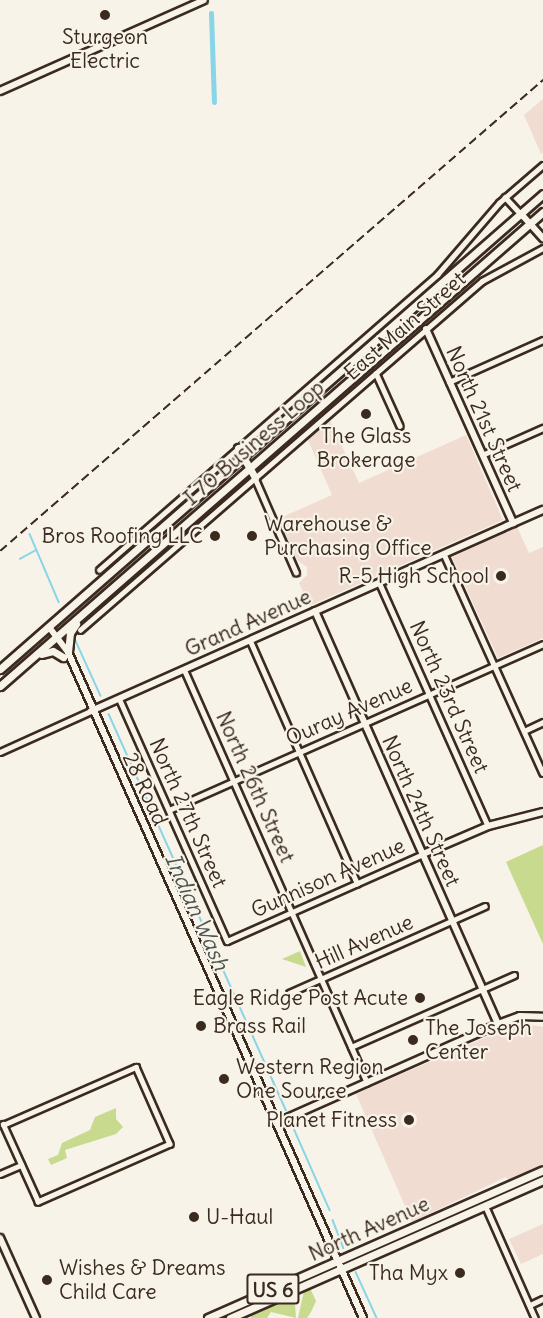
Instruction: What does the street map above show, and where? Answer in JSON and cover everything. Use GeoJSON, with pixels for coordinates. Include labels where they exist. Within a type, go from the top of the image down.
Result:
{"type":"FeatureCollection","features":[{"type":"Feature","properties":{"kind":"main road","name":"I 70 Business Loop"},"geometry":{"type":"LineString","coordinates":[[0,669],[523,216],[543,194]]}},
{"type":"Feature","properties":{"kind":"main road","name":"I 70 Business Loop"},"geometry":{"type":"LineString","coordinates":[[0,686],[543,212]]}},
{"type":"Feature","properties":{"kind":"main road"},"geometry":{"type":"LineString","coordinates":[[238,448],[255,478]]}},
{"type":"Feature","properties":{"kind":"main road"},"geometry":{"type":"LineString","coordinates":[[125,561],[140,578]]}},
{"type":"Feature","properties":{"kind":"main road"},"geometry":{"type":"LineString","coordinates":[[28,662],[51,651],[65,654],[72,628],[92,605]]}},
{"type":"Feature","properties":{"kind":"main road","name":"North Avenue"},"geometry":{"type":"LineString","coordinates":[[208,1318],[543,1170]]}},
{"type":"Feature","properties":{"kind":"main road","name":"North Avenue"},"geometry":{"type":"LineString","coordinates":[[230,1318],[244,1315],[543,1180]]}},
{"type":"Feature","properties":{"kind":"main road"},"geometry":{"type":"LineString","coordinates":[[417,1236],[452,1210]]}},
{"type":"Feature","properties":{"kind":"main road"},"geometry":{"type":"LineString","coordinates":[[377,1253],[405,1237],[410,1229]]}},
{"type":"Feature","properties":{"kind":"main road"},"geometry":{"type":"LineString","coordinates":[[244,1315],[280,1286]]}},
{"type":"Feature","properties":{"kind":"main road"},"geometry":{"type":"LineString","coordinates":[[221,1318],[231,1314],[235,1306]]}},
{"type":"Feature","properties":{"kind":"street"},"geometry":{"type":"LineString","coordinates":[[0,91],[204,0]]}},
{"type":"Feature","properties":{"kind":"street","name":"East Main Street"},"geometry":{"type":"LineString","coordinates":[[99,570],[437,275],[505,197],[543,165]]}},
{"type":"Feature","properties":{"kind":"street"},"geometry":{"type":"LineString","coordinates":[[505,197],[542,236]]}},
{"type":"Feature","properties":{"kind":"street","name":"East Main Street"},"geometry":{"type":"LineString","coordinates":[[80,630],[491,275],[543,248]]}},
{"type":"Feature","properties":{"kind":"street","name":"North 21st Street"},"geometry":{"type":"LineString","coordinates":[[426,329],[513,523]]}},
{"type":"Feature","properties":{"kind":"street"},"geometry":{"type":"LineString","coordinates":[[450,382],[543,340]]}},
{"type":"Feature","properties":{"kind":"street"},"geometry":{"type":"LineString","coordinates":[[376,373],[400,426]]}},
{"type":"Feature","properties":{"kind":"street"},"geometry":{"type":"LineString","coordinates":[[482,455],[543,428]]}},
{"type":"Feature","properties":{"kind":"street"},"geometry":{"type":"LineString","coordinates":[[255,478],[296,572]]}},
{"type":"Feature","properties":{"kind":"street","name":"Grand Avenue"},"geometry":{"type":"LineString","coordinates":[[0,752],[543,510]]}},
{"type":"Feature","properties":{"kind":"street"},"geometry":{"type":"LineString","coordinates":[[444,554],[543,773]]}},
{"type":"Feature","properties":{"kind":"street","name":"North 23rd Street"},"geometry":{"type":"LineString","coordinates":[[380,582],[488,826]]}},
{"type":"Feature","properties":{"kind":"street","name":"North 24th Street"},"geometry":{"type":"LineString","coordinates":[[315,611],[498,1024]]}},
{"type":"Feature","properties":{"kind":"street","name":"28 Road"},"geometry":{"type":"LineString","coordinates":[[49,627],[57,637],[72,669],[363,1318]]}},
{"type":"Feature","properties":{"kind":"street"},"geometry":{"type":"LineString","coordinates":[[250,640],[357,883]]}},
{"type":"Feature","properties":{"kind":"street","name":"Ouray Avenue"},"geometry":{"type":"LineString","coordinates":[[169,810],[543,644]]}},
{"type":"Feature","properties":{"kind":"street","name":"North 26th Street"},"geometry":{"type":"LineString","coordinates":[[184,669],[367,1082]]}},
{"type":"Feature","properties":{"kind":"street","name":"North 27th Street"},"geometry":{"type":"LineString","coordinates":[[119,698],[227,941]]}},
{"type":"Feature","properties":{"kind":"street"},"geometry":{"type":"LineString","coordinates":[[524,731],[543,722]]}},
{"type":"Feature","properties":{"kind":"street","name":"Gunnison Avenue"},"geometry":{"type":"LineString","coordinates":[[227,941],[488,826],[543,812]]}},
{"type":"Feature","properties":{"kind":"street","name":"Hill Avenue"},"geometry":{"type":"LineString","coordinates":[[289,993],[485,906]]}},
{"type":"Feature","properties":{"kind":"street"},"geometry":{"type":"LineString","coordinates":[[351,1047],[513,975]]}},
{"type":"Feature","properties":{"kind":"street"},"geometry":{"type":"LineString","coordinates":[[276,1123],[498,1024],[520,1016],[543,1017]]}},
{"type":"Feature","properties":{"kind":"street"},"geometry":{"type":"LineString","coordinates":[[136,1067],[170,1144],[38,1202],[21,1165],[3,1125],[136,1067]]}},
{"type":"Feature","properties":{"kind":"street"},"geometry":{"type":"LineString","coordinates":[[0,1174],[21,1165]]}},
{"type":"Feature","properties":{"kind":"street"},"geometry":{"type":"LineString","coordinates":[[482,1197],[535,1318]]}},
{"type":"Feature","properties":{"kind":"street"},"geometry":{"type":"LineString","coordinates":[[0,1238],[36,1318]]}},
{"type":"Feature","properties":{"kind":"street"},"geometry":{"type":"LineString","coordinates":[[530,1305],[543,1299]]}},
{"type":"Feature","properties":{"kind":"shaded area"},"geometry":{"type":"Polygon","coordinates":[[[543,99],[543,152],[541,154],[524,115],[543,99]]]}},
{"type":"Feature","properties":{"kind":"shaded area"},"geometry":{"type":"Polygon","coordinates":[[[330,420],[359,483],[466,435],[503,520],[309,606],[299,583],[307,575],[307,567],[297,560],[278,519],[332,495],[308,440],[330,420]]]}},
{"type":"Feature","properties":{"kind":"shaded area","name":"R-5 High School"},"geometry":{"type":"Polygon","coordinates":[[[517,527],[529,553],[543,547],[543,638],[498,658],[452,557],[517,527]]]}},
{"type":"Feature","properties":{"kind":"shaded area"},"geometry":{"type":"Polygon","coordinates":[[[526,1024],[543,1027],[543,1164],[508,1180],[506,1177],[412,1222],[356,1094],[507,1028],[526,1024]]]}},
{"type":"Feature","properties":{"kind":"shaded area"},"geometry":{"type":"Polygon","coordinates":[[[543,1224],[543,1254],[521,1264],[509,1239],[543,1224]]]}},
{"type":"Feature","properties":{"kind":"green space"},"geometry":{"type":"Polygon","coordinates":[[[543,845],[543,944],[506,862],[543,845]]]}},
{"type":"Feature","properties":{"kind":"green space"},"geometry":{"type":"Polygon","coordinates":[[[300,951],[306,967],[282,959],[300,951]]]}},
{"type":"Feature","properties":{"kind":"green space"},"geometry":{"type":"Polygon","coordinates":[[[116,1108],[116,1119],[123,1127],[116,1134],[65,1150],[67,1158],[51,1165],[48,1159],[58,1155],[62,1143],[90,1130],[95,1117],[116,1108]]]}},
{"type":"Feature","properties":{"kind":"green space"},"geometry":{"type":"Polygon","coordinates":[[[310,1288],[316,1301],[307,1318],[298,1318],[304,1291],[310,1288]]]}},
{"type":"Feature","properties":{"kind":"green space"},"geometry":{"type":"Polygon","coordinates":[[[282,1300],[295,1305],[296,1318],[271,1312],[267,1318],[251,1318],[251,1314],[282,1300]]]}},
{"type":"Feature","properties":{"kind":"waterway"},"geometry":{"type":"LineString","coordinates":[[211,13],[214,102]]}},
{"type":"Feature","properties":{"kind":"waterway","name":"Indian Wash"},"geometry":{"type":"LineString","coordinates":[[30,534],[59,602]]}},
{"type":"Feature","properties":{"kind":"waterway"},"geometry":{"type":"LineString","coordinates":[[20,559],[36,550]]}},
{"type":"Feature","properties":{"kind":"waterway","name":"Indian Wash"},"geometry":{"type":"LineString","coordinates":[[76,641],[101,696]]}},
{"type":"Feature","properties":{"kind":"waterway","name":"Indian Wash"},"geometry":{"type":"LineString","coordinates":[[109,714],[286,1110]]}},
{"type":"Feature","properties":{"kind":"waterway","name":"Indian Wash"},"geometry":{"type":"LineString","coordinates":[[292,1124],[330,1210]]}},
{"type":"Feature","properties":{"kind":"waterway","name":"Indian Wash"},"geometry":{"type":"LineString","coordinates":[[333,1220],[344,1248]]}},
{"type":"Feature","properties":{"kind":"waterway","name":"Indian Wash"},"geometry":{"type":"LineString","coordinates":[[356,1272],[377,1318]]}},
{"type":"Feature","properties":{"kind":"railway"},"geometry":{"type":"LineString","coordinates":[[0,551],[543,80]]}},
{"type":"Feature","properties":{"kind":"place","name":"Sturgeon Electric"},"geometry":{"type":"Point","coordinates":[105,15]}},
{"type":"Feature","properties":{"kind":"place","name":"The Glass Brokerage"},"geometry":{"type":"Point","coordinates":[366,414]}},
{"type":"Feature","properties":{"kind":"place","name":"Bros Roofing LLC"},"geometry":{"type":"Point","coordinates":[215,536]}},
{"type":"Feature","properties":{"kind":"place","name":"Warehouse & Purchasing Office"},"geometry":{"type":"Point","coordinates":[252,536]}},
{"type":"Feature","properties":{"kind":"place","name":"R-5 High School"},"geometry":{"type":"Point","coordinates":[501,576]}},
{"type":"Feature","properties":{"kind":"place","name":"Eagle Ridge Post Acute"},"geometry":{"type":"Point","coordinates":[420,998]}},
{"type":"Feature","properties":{"kind":"place","name":"Brass Rail"},"geometry":{"type":"Point","coordinates":[201,1026]}},
{"type":"Feature","properties":{"kind":"place","name":"The Joseph Center"},"geometry":{"type":"Point","coordinates":[413,1040]}},
{"type":"Feature","properties":{"kind":"place","name":"Western Region One Source"},"geometry":{"type":"Point","coordinates":[224,1079]}},
{"type":"Feature","properties":{"kind":"place","name":"Planet Fitness"},"geometry":{"type":"Point","coordinates":[409,1120]}},
{"type":"Feature","properties":{"kind":"place","name":"U-Haul"},"geometry":{"type":"Point","coordinates":[194,1217]}},
{"type":"Feature","properties":{"kind":"place","name":"Tha Myx"},"geometry":{"type":"Point","coordinates":[460,1273]}},
{"type":"Feature","properties":{"kind":"place","name":"Wishes & Dreams Child Care"},"geometry":{"type":"Point","coordinates":[47,1280]}}]}
